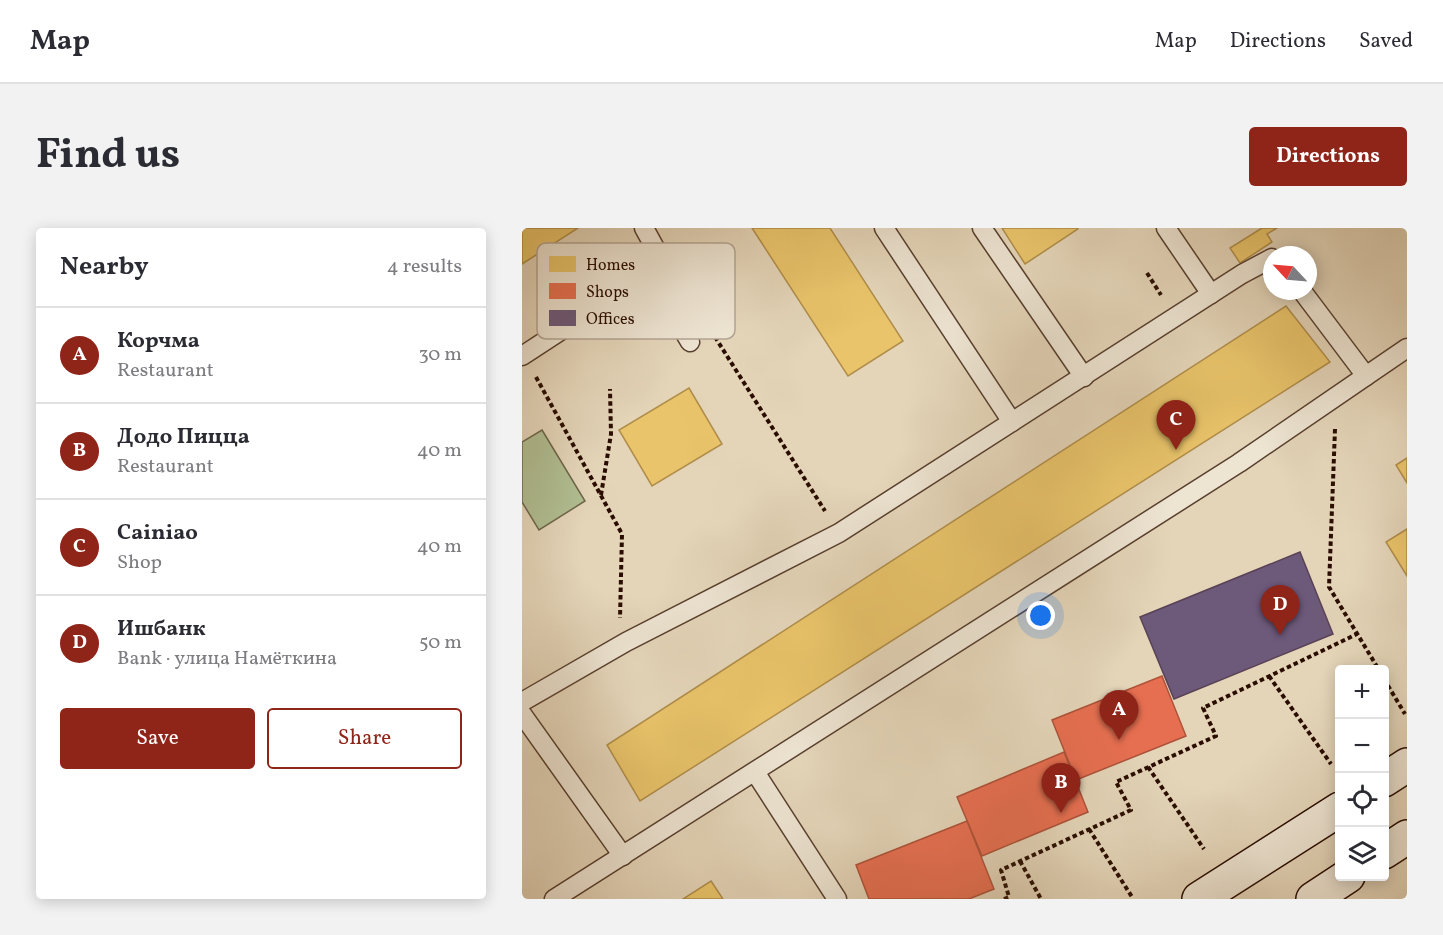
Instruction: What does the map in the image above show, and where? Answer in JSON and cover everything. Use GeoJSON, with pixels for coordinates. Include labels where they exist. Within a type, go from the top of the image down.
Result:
{"type":"FeatureCollection","features":[{"type":"Feature","properties":{"kind":"main road"},"geometry":{"type":"LineString","coordinates":[[1389,777],[1407,765]]}},
{"type":"Feature","properties":{"kind":"main road"},"geometry":{"type":"LineString","coordinates":[[1199,899],[1335,812]]}},
{"type":"Feature","properties":{"kind":"main road"},"geometry":{"type":"LineString","coordinates":[[1389,849],[1407,837]]}},
{"type":"Feature","properties":{"kind":"main road"},"geometry":{"type":"LineString","coordinates":[[1313,899],[1340,881]]}},
{"type":"Feature","properties":{"kind":"lane"},"geometry":{"type":"LineString","coordinates":[[644,228],[653,243]]}},
{"type":"Feature","properties":{"kind":"lane"},"geometry":{"type":"LineString","coordinates":[[884,228],[1012,422]]}},
{"type":"Feature","properties":{"kind":"lane"},"geometry":{"type":"LineString","coordinates":[[982,228],[1084,377]]}},
{"type":"Feature","properties":{"kind":"lane"},"geometry":{"type":"LineString","coordinates":[[1166,228],[1211,294]]}},
{"type":"Feature","properties":{"kind":"lane"},"geometry":{"type":"LineString","coordinates":[[522,702],[626,642],[839,533],[1211,294],[1263,263]]}},
{"type":"Feature","properties":{"kind":"lane"},"geometry":{"type":"LineString","coordinates":[[1309,300],[1366,376]]}},
{"type":"Feature","properties":{"kind":"lane"},"geometry":{"type":"LineString","coordinates":[[522,356],[548,339]]}},
{"type":"Feature","properties":{"kind":"lane"},"geometry":{"type":"LineString","coordinates":[[554,899],[1239,463],[1407,348]]}},
{"type":"Feature","properties":{"kind":"lane"},"geometry":{"type":"LineString","coordinates":[[522,714],[623,856]]}},
{"type":"Feature","properties":{"kind":"lane"},"geometry":{"type":"LineString","coordinates":[[755,772],[837,899]]}},
{"type":"Feature","properties":{"kind":"path"},"geometry":{"type":"LineString","coordinates":[[716,339],[839,533]]}},
{"type":"Feature","properties":{"kind":"path"},"geometry":{"type":"LineString","coordinates":[[601,496],[611,434],[610,389]]}},
{"type":"Feature","properties":{"kind":"path"},"geometry":{"type":"LineString","coordinates":[[544,393],[622,534],[620,622],[626,642]]}},
{"type":"Feature","properties":{"kind":"path"},"geometry":{"type":"LineString","coordinates":[[1336,398],[1329,587],[1376,665]]}},
{"type":"Feature","properties":{"kind":"path"},"geometry":{"type":"LineString","coordinates":[[1004,899],[1009,897],[1000,870],[1131,810],[1116,782],[1216,736],[1203,708],[1357,634]]}},
{"type":"Feature","properties":{"kind":"path"},"geometry":{"type":"LineString","coordinates":[[1269,676],[1331,764]]}},
{"type":"Feature","properties":{"kind":"path"},"geometry":{"type":"LineString","coordinates":[[1389,687],[1405,714]]}},
{"type":"Feature","properties":{"kind":"path"},"geometry":{"type":"LineString","coordinates":[[1148,767],[1204,849]]}},
{"type":"Feature","properties":{"kind":"path"},"geometry":{"type":"LineString","coordinates":[[1089,829],[1132,897]]}},
{"type":"Feature","properties":{"kind":"path"},"geometry":{"type":"LineString","coordinates":[[1020,861],[1041,899]]}},
{"type":"Feature","properties":{"kind":"green space"},"geometry":{"type":"Polygon","coordinates":[[[542,430],[585,501],[539,530],[522,502],[522,442],[542,430]]]}},
{"type":"Feature","properties":{"kind":"building: Homes"},"geometry":{"type":"Polygon","coordinates":[[[522,228],[578,228],[555,243],[537,243],[537,254],[522,264],[522,228]]]}},
{"type":"Feature","properties":{"kind":"building: Homes"},"geometry":{"type":"Polygon","coordinates":[[[752,228],[830,228],[903,341],[848,376],[752,228]]]}},
{"type":"Feature","properties":{"kind":"building: Homes"},"geometry":{"type":"Polygon","coordinates":[[[1002,228],[1077,228],[1078,229],[1025,264],[1002,228]]]}},
{"type":"Feature","properties":{"kind":"building: Homes"},"geometry":{"type":"Polygon","coordinates":[[[1262,228],[1277,228],[1267,234],[1272,242],[1240,263],[1230,248],[1262,228]]]}},
{"type":"Feature","properties":{"kind":"building: Homes"},"geometry":{"type":"Polygon","coordinates":[[[1286,306],[1330,362],[640,801],[607,745],[1286,306]]]}},
{"type":"Feature","properties":{"kind":"building: Homes"},"geometry":{"type":"Polygon","coordinates":[[[689,388],[722,444],[652,486],[619,430],[689,388]]]}},
{"type":"Feature","properties":{"kind":"building: Homes"},"geometry":{"type":"Polygon","coordinates":[[[1407,458],[1407,483],[1396,465],[1407,458]]]}},
{"type":"Feature","properties":{"kind":"building: Homes"},"geometry":{"type":"Polygon","coordinates":[[[1407,529],[1407,576],[1386,542],[1407,529]]]}},
{"type":"Feature","properties":{"kind":"building: Homes"},"geometry":{"type":"Polygon","coordinates":[[[711,881],[723,899],[683,899],[711,881]]]}},
{"type":"Feature","properties":{"kind":"building: Shops"},"geometry":{"type":"Polygon","coordinates":[[[1162,676],[1186,736],[1076,780],[1052,720],[1162,676]]]}},
{"type":"Feature","properties":{"kind":"building: Shops"},"geometry":{"type":"Polygon","coordinates":[[[1064,752],[1088,812],[982,856],[957,797],[1064,752]]]}},
{"type":"Feature","properties":{"kind":"building: Shops"},"geometry":{"type":"Polygon","coordinates":[[[967,821],[994,889],[969,899],[869,899],[856,865],[967,821]]]}},
{"type":"Feature","properties":{"kind":"building: Offices"},"geometry":{"type":"Polygon","coordinates":[[[1300,552],[1333,634],[1174,699],[1140,617],[1300,552]]]}},
{"type":"Feature","properties":{"kind":"place","name":"Cainiao"},"geometry":{"type":"Point","coordinates":[1176,450]}},
{"type":"Feature","properties":{"kind":"place","name":"Ишбанк"},"geometry":{"type":"Point","coordinates":[1280,635]}},
{"type":"Feature","properties":{"kind":"place","name":"Корчма"},"geometry":{"type":"Point","coordinates":[1119,740]}},
{"type":"Feature","properties":{"kind":"place","name":"Додо Пицца"},"geometry":{"type":"Point","coordinates":[1061,813]}}]}
